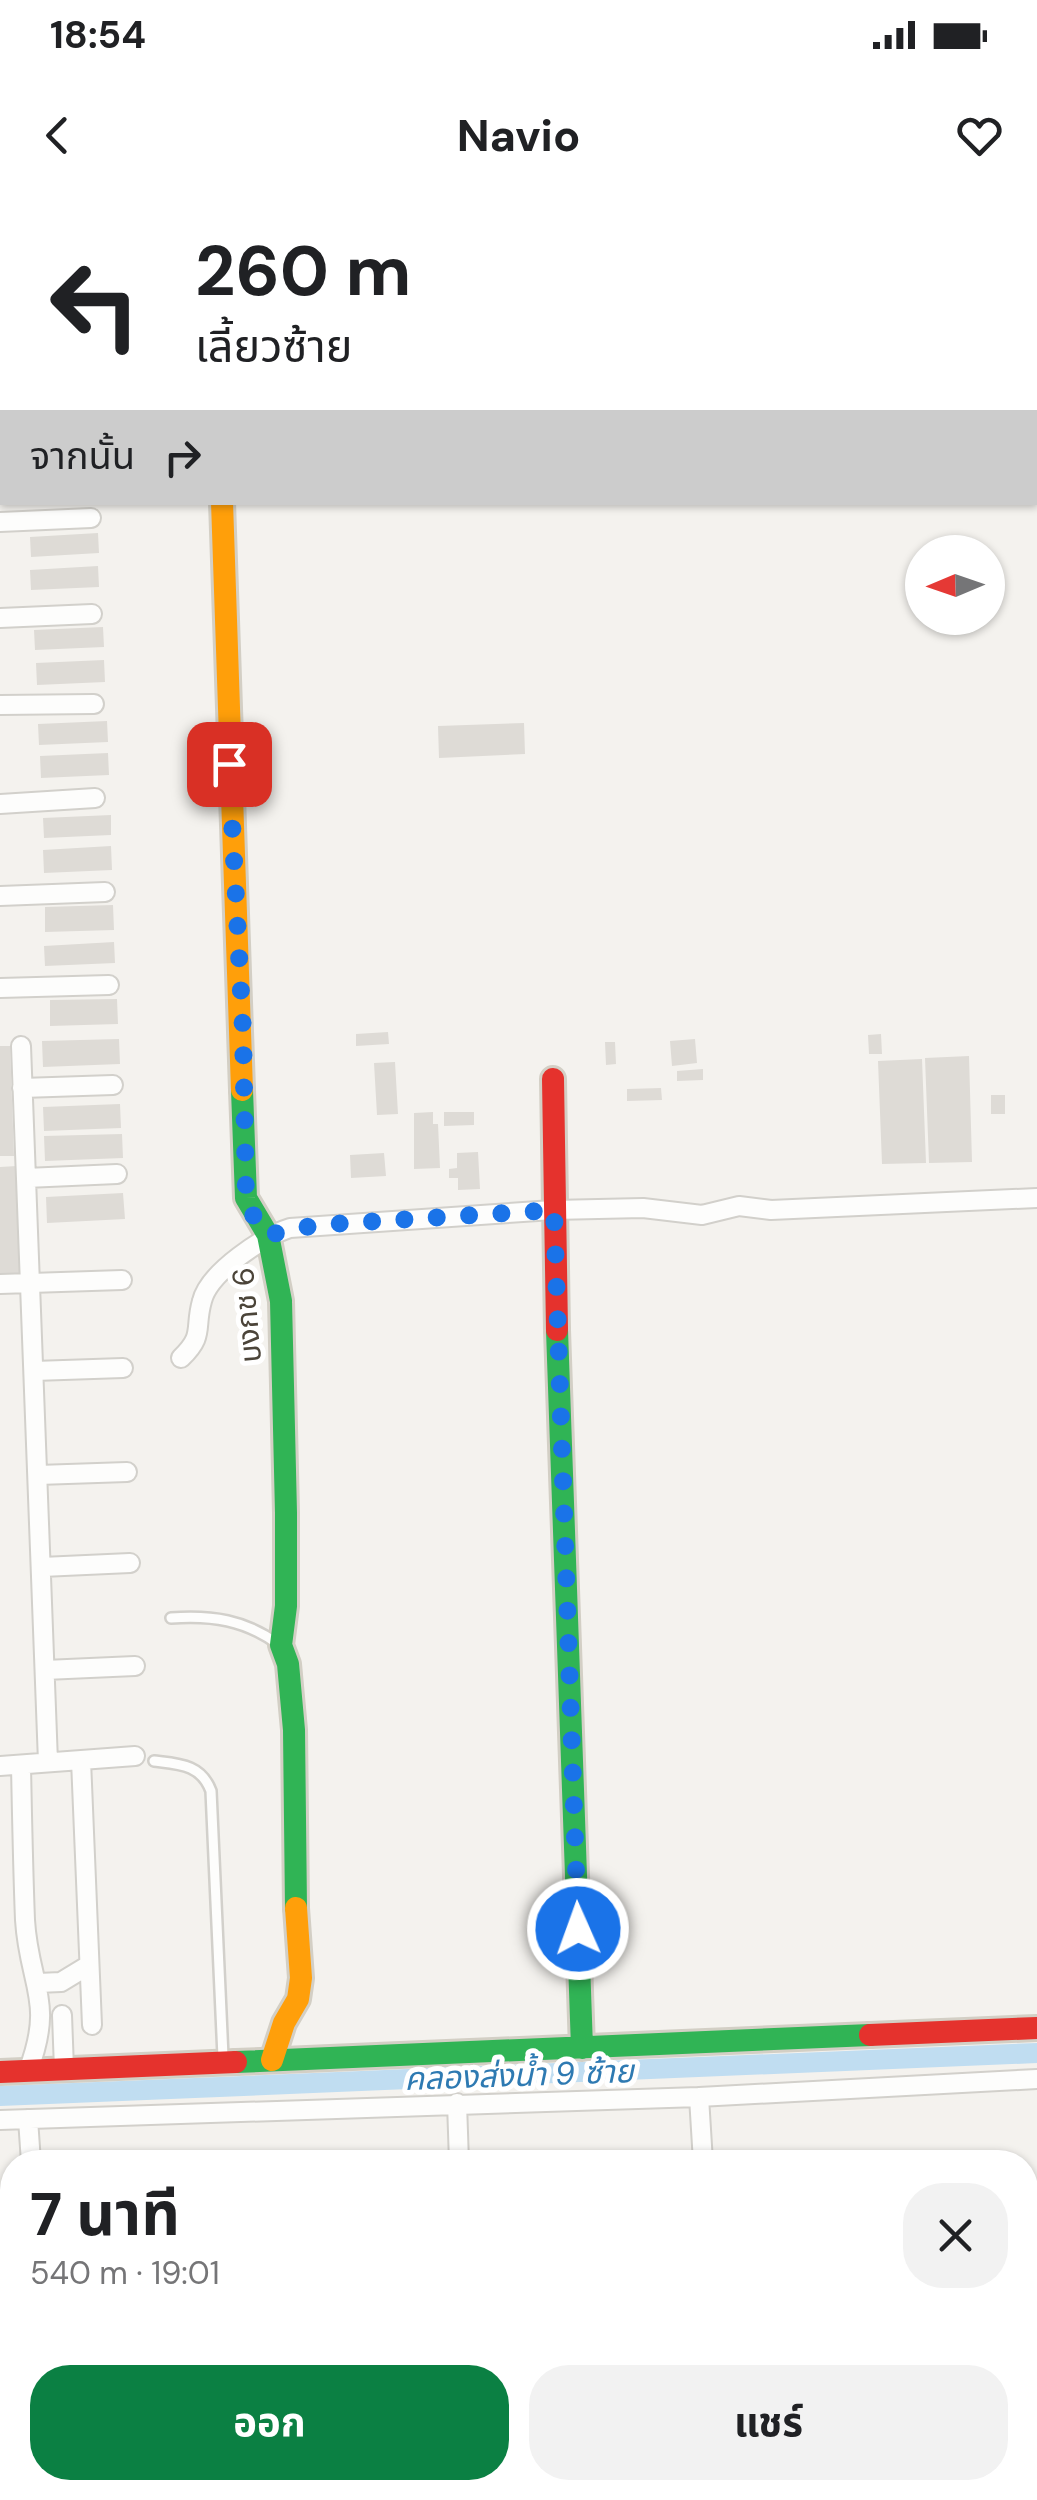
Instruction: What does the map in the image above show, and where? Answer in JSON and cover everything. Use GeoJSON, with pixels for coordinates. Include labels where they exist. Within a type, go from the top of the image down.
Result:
{"type":"FeatureCollection","features":[{"type":"Feature","properties":{"kind":"street","name":"บงกช 6"},"geometry":{"type":"LineString","coordinates":[[222,505],[230,802],[243,1031],[243,1156],[250,1211],[268,1235],[281,1301],[286,1532],[284,1627],[280,1645],[288,1664],[294,1730],[293,1855],[301,1978],[298,1999],[272,2060]]}},
{"type":"Feature","properties":{"kind":"street"},"geometry":{"type":"LineString","coordinates":[[0,522],[91,518]]}},
{"type":"Feature","properties":{"kind":"street"},"geometry":{"type":"LineString","coordinates":[[0,618],[92,614]]}},
{"type":"Feature","properties":{"kind":"street"},"geometry":{"type":"LineString","coordinates":[[0,705],[94,704]]}},
{"type":"Feature","properties":{"kind":"street"},"geometry":{"type":"LineString","coordinates":[[0,804],[96,798]]}},
{"type":"Feature","properties":{"kind":"street"},"geometry":{"type":"LineString","coordinates":[[0,896],[105,892]]}},
{"type":"Feature","properties":{"kind":"street"},"geometry":{"type":"LineString","coordinates":[[0,988],[109,986]]}},
{"type":"Feature","properties":{"kind":"street"},"geometry":{"type":"LineString","coordinates":[[22,1046],[48,1762]]}},
{"type":"Feature","properties":{"kind":"street"},"geometry":{"type":"LineString","coordinates":[[553,1079],[582,2048]]}},
{"type":"Feature","properties":{"kind":"street"},"geometry":{"type":"LineString","coordinates":[[22,1088],[113,1085]]}},
{"type":"Feature","properties":{"kind":"street"},"geometry":{"type":"LineString","coordinates":[[26,1178],[117,1174]]}},
{"type":"Feature","properties":{"kind":"street"},"geometry":{"type":"LineString","coordinates":[[181,1358],[199,1336],[206,1291],[268,1235],[316,1225],[554,1210],[643,1208],[702,1215],[739,1206],[771,1210],[1037,1198]]}},
{"type":"Feature","properties":{"kind":"street"},"geometry":{"type":"LineString","coordinates":[[0,1284],[122,1280]]}},
{"type":"Feature","properties":{"kind":"street"},"geometry":{"type":"LineString","coordinates":[[34,1371],[123,1368]]}},
{"type":"Feature","properties":{"kind":"street"},"geometry":{"type":"LineString","coordinates":[[38,1476],[128,1472]]}},
{"type":"Feature","properties":{"kind":"street"},"geometry":{"type":"LineString","coordinates":[[42,1567],[130,1563]]}},
{"type":"Feature","properties":{"kind":"street"},"geometry":{"type":"LineString","coordinates":[[46,1670],[135,1666]]}},
{"type":"Feature","properties":{"kind":"street"},"geometry":{"type":"LineString","coordinates":[[0,1766],[135,1756]]}},
{"type":"Feature","properties":{"kind":"street"},"geometry":{"type":"LineString","coordinates":[[81,1760],[92,2025]]}},
{"type":"Feature","properties":{"kind":"street"},"geometry":{"type":"LineString","coordinates":[[21,1766],[26,1924],[38,1982],[40,2038],[28,2071]]}},
{"type":"Feature","properties":{"kind":"street"},"geometry":{"type":"LineString","coordinates":[[38,1982],[60,1982],[89,1966]]}},
{"type":"Feature","properties":{"kind":"street"},"geometry":{"type":"LineString","coordinates":[[60,1982],[64,2069]]}},
{"type":"Feature","properties":{"kind":"street"},"geometry":{"type":"LineString","coordinates":[[0,2072],[1037,2028]]}},
{"type":"Feature","properties":{"kind":"street"},"geometry":{"type":"LineString","coordinates":[[0,2120],[699,2097],[1037,2079]]}},
{"type":"Feature","properties":{"kind":"street"},"geometry":{"type":"LineString","coordinates":[[699,2097],[701,2150]]}},
{"type":"Feature","properties":{"kind":"street"},"geometry":{"type":"LineString","coordinates":[[457,2103],[459,2150]]}},
{"type":"Feature","properties":{"kind":"street"},"geometry":{"type":"LineString","coordinates":[[28,2119],[29,2150]]}},
{"type":"Feature","properties":{"kind":"lane"},"geometry":{"type":"LineString","coordinates":[[171,1618],[205,1616],[228,1620],[251,1626],[280,1645]]}},
{"type":"Feature","properties":{"kind":"lane"},"geometry":{"type":"LineString","coordinates":[[154,1761],[197,1769],[211,1791],[224,2062]]}},
{"type":"Feature","properties":{"kind":"building"},"geometry":{"type":"Polygon","coordinates":[[[98,533],[99,553],[31,557],[30,537],[98,533]]]}},
{"type":"Feature","properties":{"kind":"building"},"geometry":{"type":"Polygon","coordinates":[[[98,566],[99,587],[31,590],[30,570],[98,566]]]}},
{"type":"Feature","properties":{"kind":"building"},"geometry":{"type":"Polygon","coordinates":[[[103,627],[104,647],[35,650],[34,630],[103,627]]]}},
{"type":"Feature","properties":{"kind":"building"},"geometry":{"type":"Polygon","coordinates":[[[104,660],[105,682],[37,685],[36,663],[104,660]]]}},
{"type":"Feature","properties":{"kind":"building"},"geometry":{"type":"Polygon","coordinates":[[[107,721],[108,742],[39,745],[38,724],[107,721]]]}},
{"type":"Feature","properties":{"kind":"building"},"geometry":{"type":"Polygon","coordinates":[[[524,723],[525,754],[439,758],[438,726],[524,723]]]}},
{"type":"Feature","properties":{"kind":"building"},"geometry":{"type":"Polygon","coordinates":[[[108,753],[109,775],[41,778],[40,756],[108,753]]]}},
{"type":"Feature","properties":{"kind":"building"},"geometry":{"type":"Polygon","coordinates":[[[111,815],[111,835],[44,838],[43,818],[111,815]]]}},
{"type":"Feature","properties":{"kind":"building"},"geometry":{"type":"Polygon","coordinates":[[[111,846],[112,870],[44,873],[43,850],[111,846]]]}},
{"type":"Feature","properties":{"kind":"building"},"geometry":{"type":"Polygon","coordinates":[[[113,905],[114,930],[45,932],[45,907],[113,905]]]}},
{"type":"Feature","properties":{"kind":"building"},"geometry":{"type":"Polygon","coordinates":[[[114,942],[115,963],[45,966],[44,946],[114,942]]]}},
{"type":"Feature","properties":{"kind":"building"},"geometry":{"type":"Polygon","coordinates":[[[117,999],[118,1024],[50,1026],[50,1000],[117,999]]]}},
{"type":"Feature","properties":{"kind":"building"},"geometry":{"type":"Polygon","coordinates":[[[388,1032],[389,1044],[356,1046],[356,1034],[388,1032]]]}},
{"type":"Feature","properties":{"kind":"building"},"geometry":{"type":"Polygon","coordinates":[[[881,1034],[882,1054],[869,1054],[868,1035],[881,1034]]]}},
{"type":"Feature","properties":{"kind":"building"},"geometry":{"type":"Polygon","coordinates":[[[119,1039],[120,1064],[43,1067],[42,1041],[119,1039]]]}},
{"type":"Feature","properties":{"kind":"building"},"geometry":{"type":"Polygon","coordinates":[[[695,1039],[697,1063],[672,1066],[670,1041],[695,1039]]]}},
{"type":"Feature","properties":{"kind":"building"},"geometry":{"type":"Polygon","coordinates":[[[605,1042],[615,1042],[616,1064],[606,1065],[605,1042]]]}},
{"type":"Feature","properties":{"kind":"building"},"geometry":{"type":"Polygon","coordinates":[[[0,1046],[10,1046],[14,1156],[0,1156],[0,1046]]]}},
{"type":"Feature","properties":{"kind":"building"},"geometry":{"type":"Polygon","coordinates":[[[969,1056],[972,1162],[929,1163],[925,1058],[969,1056]]]}},
{"type":"Feature","properties":{"kind":"building"},"geometry":{"type":"Polygon","coordinates":[[[922,1059],[926,1163],[882,1164],[878,1061],[922,1059]]]}},
{"type":"Feature","properties":{"kind":"building"},"geometry":{"type":"Polygon","coordinates":[[[395,1062],[398,1114],[377,1115],[374,1063],[395,1062]]]}},
{"type":"Feature","properties":{"kind":"building"},"geometry":{"type":"Polygon","coordinates":[[[703,1069],[703,1080],[677,1081],[677,1071],[703,1069]]]}},
{"type":"Feature","properties":{"kind":"building"},"geometry":{"type":"Polygon","coordinates":[[[661,1088],[662,1100],[627,1101],[627,1089],[661,1088]]]}},
{"type":"Feature","properties":{"kind":"building"},"geometry":{"type":"Polygon","coordinates":[[[991,1095],[1005,1095],[1005,1114],[991,1114],[991,1095]]]}},
{"type":"Feature","properties":{"kind":"building"},"geometry":{"type":"Polygon","coordinates":[[[120,1104],[121,1128],[44,1131],[43,1107],[120,1104]]]}},
{"type":"Feature","properties":{"kind":"building"},"geometry":{"type":"Polygon","coordinates":[[[433,1112],[433,1124],[438,1124],[440,1168],[414,1169],[414,1113],[433,1112]]]}},
{"type":"Feature","properties":{"kind":"building"},"geometry":{"type":"Polygon","coordinates":[[[444,1112],[474,1112],[474,1125],[444,1126],[444,1112]]]}},
{"type":"Feature","properties":{"kind":"building"},"geometry":{"type":"Polygon","coordinates":[[[122,1134],[123,1158],[45,1161],[44,1136],[122,1134]]]}},
{"type":"Feature","properties":{"kind":"building"},"geometry":{"type":"Polygon","coordinates":[[[478,1152],[480,1189],[458,1190],[458,1178],[449,1178],[449,1169],[457,1168],[457,1153],[478,1152]]]}},
{"type":"Feature","properties":{"kind":"building"},"geometry":{"type":"Polygon","coordinates":[[[384,1153],[386,1176],[351,1178],[350,1155],[384,1153]]]}},
{"type":"Feature","properties":{"kind":"building"},"geometry":{"type":"Polygon","coordinates":[[[17,1166],[20,1274],[0,1275],[0,1167],[17,1166]]]}},
{"type":"Feature","properties":{"kind":"building"},"geometry":{"type":"Polygon","coordinates":[[[123,1193],[125,1219],[47,1223],[46,1197],[123,1193]]]}},
{"type":"Feature","properties":{"kind":"waterway","name":"คลองส่งน้ำ 9 ซ้าย"},"geometry":{"type":"LineString","coordinates":[[0,2096],[1037,2053]]}},
{"type":"Feature","properties":{"kind":"traffic: fast"},"geometry":{"type":"LineString","coordinates":[[242,1090],[246,1198],[268,1235],[281,1301],[286,1513],[286,1606],[281,1645],[288,1664],[294,1730],[296,1908]]}},
{"type":"Feature","properties":{"kind":"traffic: fast"},"geometry":{"type":"LineString","coordinates":[[557,1330],[582,2048]]}},
{"type":"Feature","properties":{"kind":"traffic: fast"},"geometry":{"type":"LineString","coordinates":[[236,2062],[870,2035]]}},
{"type":"Feature","properties":{"kind":"traffic: slow"},"geometry":{"type":"LineString","coordinates":[[222,505],[242,1090]]}},
{"type":"Feature","properties":{"kind":"traffic: slow"},"geometry":{"type":"LineString","coordinates":[[272,2060],[284,2023],[298,1999],[301,1978],[296,1908]]}},
{"type":"Feature","properties":{"kind":"traffic: jam"},"geometry":{"type":"LineString","coordinates":[[553,1079],[557,1330]]}},
{"type":"Feature","properties":{"kind":"traffic: jam"},"geometry":{"type":"LineString","coordinates":[[870,2035],[1037,2028]]}},
{"type":"Feature","properties":{"kind":"traffic: jam"},"geometry":{"type":"LineString","coordinates":[[0,2072],[236,2062]]}},
{"type":"Feature","properties":{"kind":"route"},"geometry":{"type":"LineString","coordinates":[[229,764],[243,1031],[243,1156],[250,1211],[268,1235],[316,1225],[554,1210],[578,1929]]}}]}
